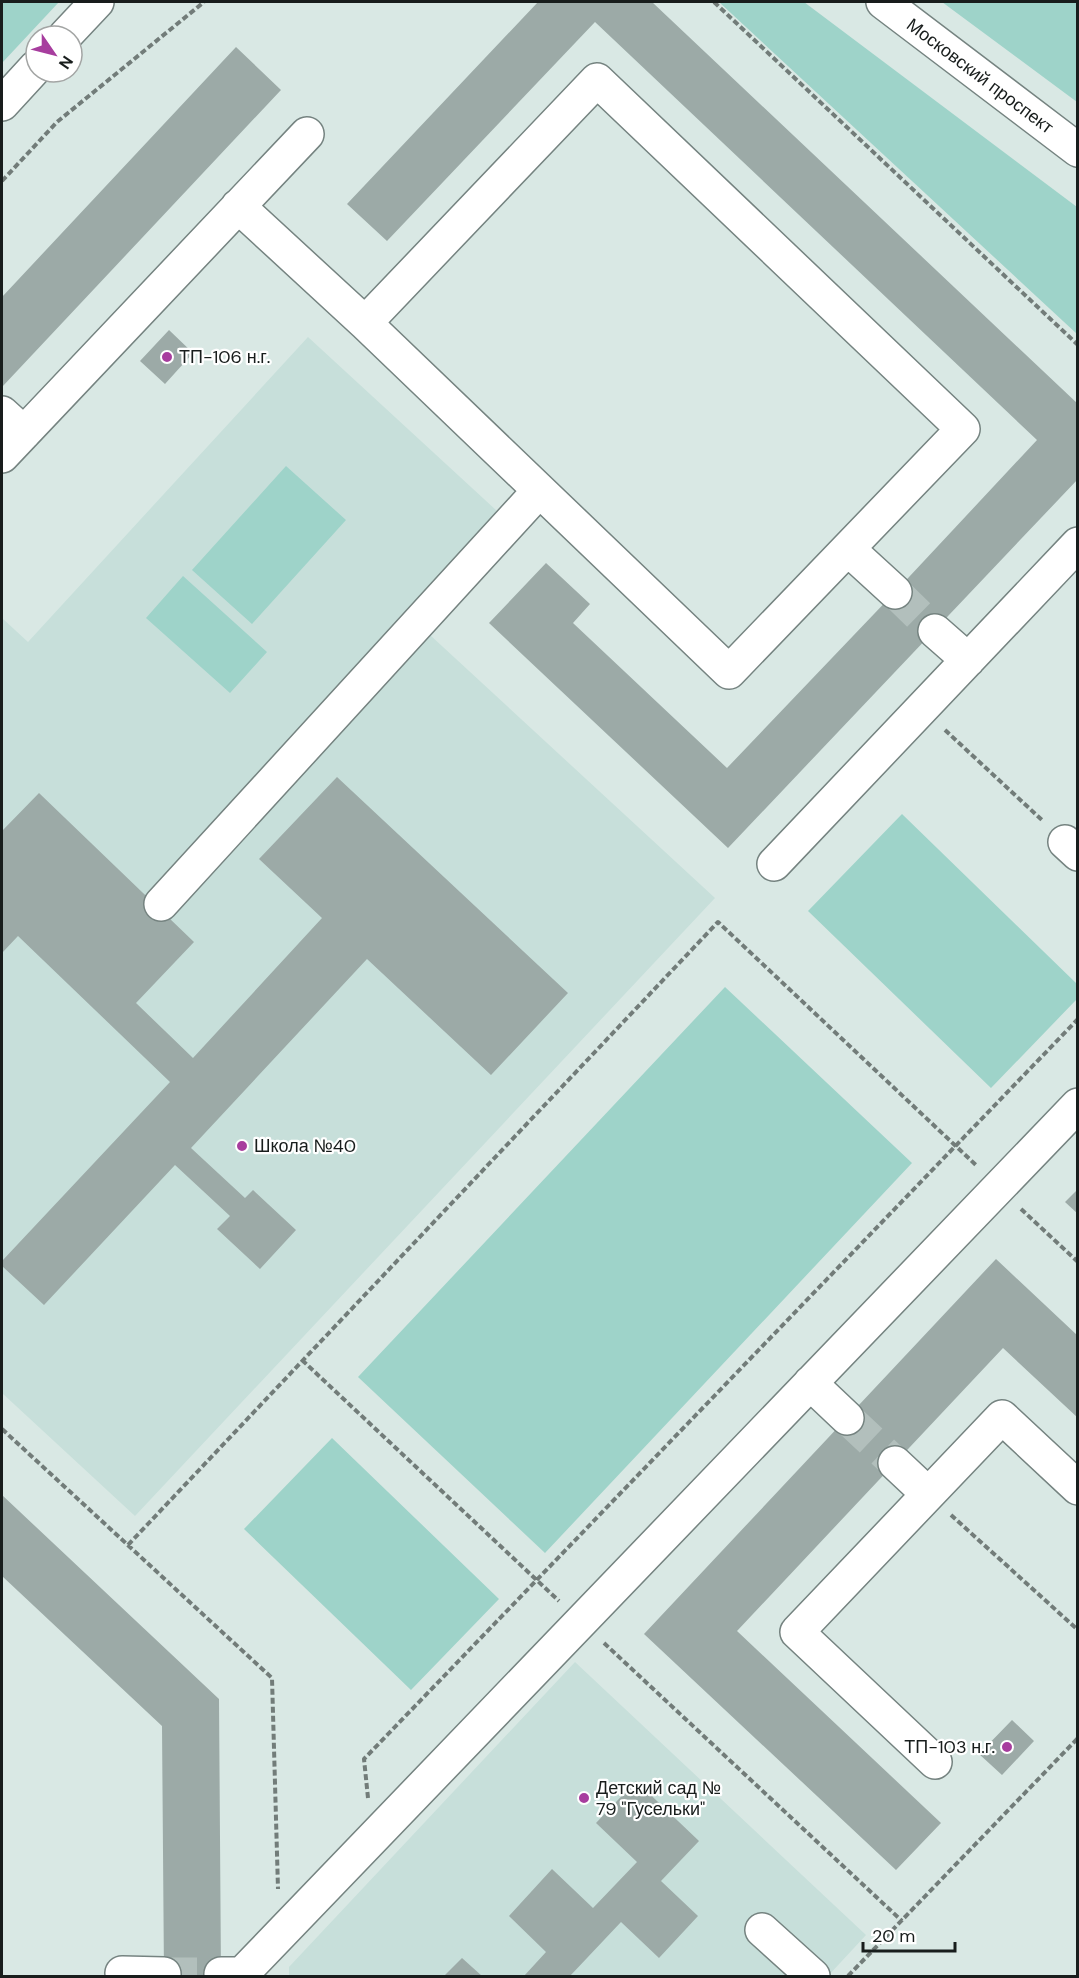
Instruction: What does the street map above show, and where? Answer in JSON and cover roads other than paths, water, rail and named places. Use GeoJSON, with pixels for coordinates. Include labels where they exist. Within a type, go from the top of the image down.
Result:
{"type":"FeatureCollection","features":[{"type":"Feature","properties":{"kind":"street"},"geometry":{"type":"LineString","coordinates":[[76,24],[97,2]]}},
{"type":"Feature","properties":{"kind":"street","name":"Московский проспект"},"geometry":{"type":"LineString","coordinates":[[883,2],[1077,150]]}},
{"type":"Feature","properties":{"kind":"street"},"geometry":{"type":"LineString","coordinates":[[2,104],[24,80]]}},
{"type":"Feature","properties":{"kind":"street"},"geometry":{"type":"LineString","coordinates":[[238,206],[365,323],[729,672],[963,429],[597,80],[365,323]]}},
{"type":"Feature","properties":{"kind":"street"},"geometry":{"type":"LineString","coordinates":[[2,456],[13,423],[238,206],[307,134]]}},
{"type":"Feature","properties":{"kind":"street"},"geometry":{"type":"LineString","coordinates":[[161,904],[540,491]]}},
{"type":"Feature","properties":{"kind":"street"},"geometry":{"type":"LineString","coordinates":[[774,864],[1077,544]]}},
{"type":"Feature","properties":{"kind":"street"},"geometry":{"type":"LineString","coordinates":[[848,549],[895,592]]}},
{"type":"Feature","properties":{"kind":"street"},"geometry":{"type":"LineString","coordinates":[[935,631],[968,660]]}},
{"type":"Feature","properties":{"kind":"street"},"geometry":{"type":"LineString","coordinates":[[221,1974],[242,1974],[1077,1105]]}},
{"type":"Feature","properties":{"kind":"street"},"geometry":{"type":"LineString","coordinates":[[810,1383],[847,1418]]}},
{"type":"Feature","properties":{"kind":"street"},"geometry":{"type":"LineString","coordinates":[[935,1762],[797,1632],[1002,1417],[1077,1488]]}},
{"type":"Feature","properties":{"kind":"street"},"geometry":{"type":"LineString","coordinates":[[895,1463],[928,1494]]}},
{"type":"Feature","properties":{"kind":"street"},"geometry":{"type":"LineString","coordinates":[[762,1930],[813,1977]]}},
{"type":"Feature","properties":{"kind":"street"},"geometry":{"type":"LineString","coordinates":[[122,1973],[164,1974]]}},
{"type":"Feature","properties":{"kind":"tunnel"},"geometry":{"type":"LineString","coordinates":[[895,592],[935,631]]}},
{"type":"Feature","properties":{"kind":"tunnel"},"geometry":{"type":"LineString","coordinates":[[847,1418],[895,1463]]}},
{"type":"Feature","properties":{"kind":"tunnel"},"geometry":{"type":"LineString","coordinates":[[164,1974],[221,1974]]}},
{"type":"Feature","properties":{"kind":"place","name":"ТП-106 н.г."},"geometry":{"type":"Point","coordinates":[167,357]}},
{"type":"Feature","properties":{"kind":"place","name":"Школа №40"},"geometry":{"type":"Point","coordinates":[242,1146]}},
{"type":"Feature","properties":{"kind":"place","name":"ТП-103 н.г."},"geometry":{"type":"Point","coordinates":[1007,1747]}},
{"type":"Feature","properties":{"kind":"place","name":"Детский сад № 79 \"Гусельки\""},"geometry":{"type":"Point","coordinates":[584,1798]}}]}
